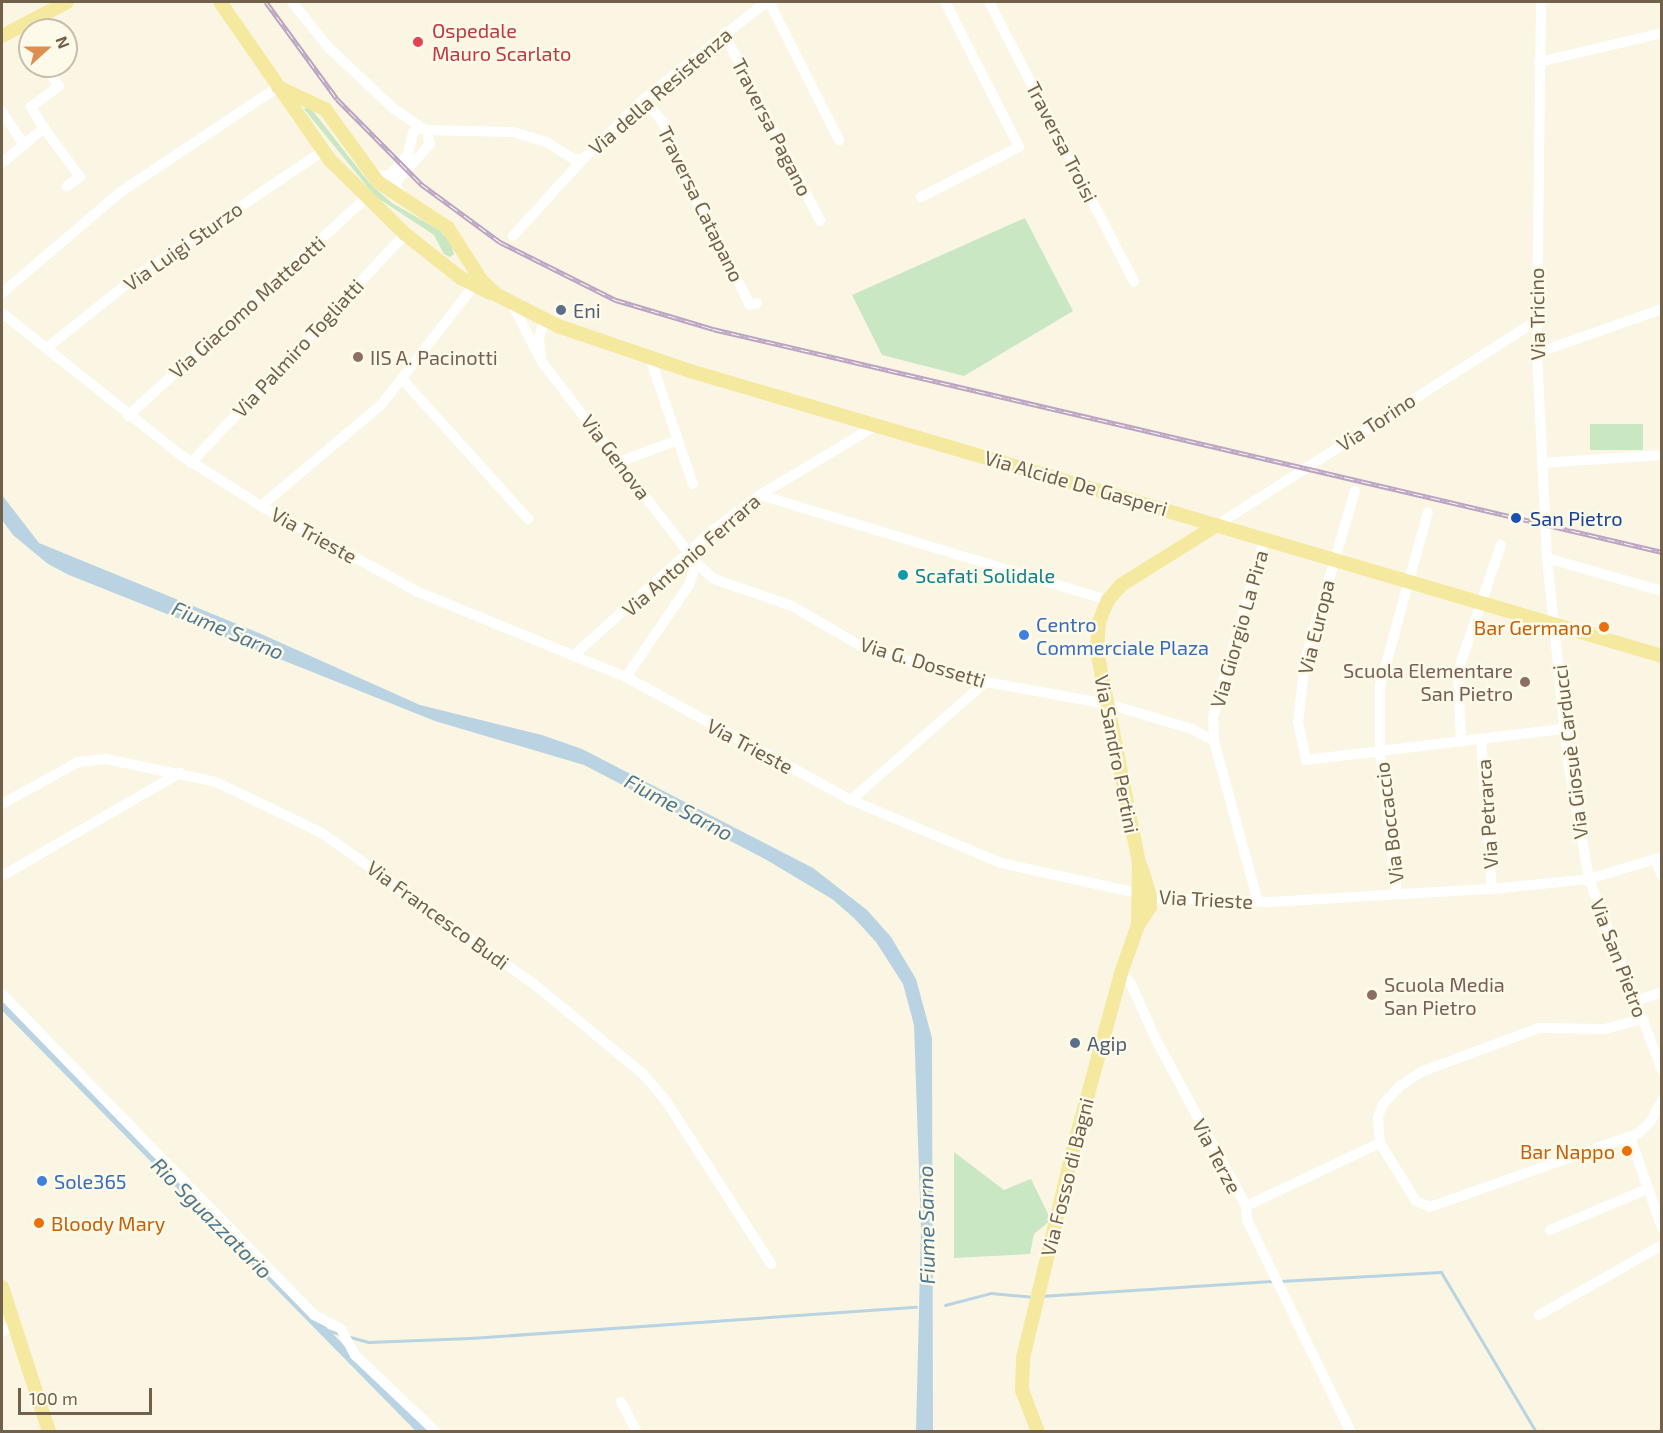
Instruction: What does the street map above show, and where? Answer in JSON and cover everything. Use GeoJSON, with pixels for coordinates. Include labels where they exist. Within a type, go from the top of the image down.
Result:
{"type":"FeatureCollection","features":[{"type":"Feature","properties":{"kind":"main road"},"geometry":{"type":"LineString","coordinates":[[2,36],[67,2]]}},
{"type":"Feature","properties":{"kind":"main road","name":"Via Alcide De Gasperi"},"geometry":{"type":"LineString","coordinates":[[220,2],[323,151],[366,198],[405,234],[473,287],[497,295],[545,320],[650,358],[1217,525],[1333,562],[1662,656]]}},
{"type":"Feature","properties":{"kind":"main road","name":"Via Alcide De Gasperi"},"geometry":{"type":"LineString","coordinates":[[278,87],[316,102],[333,118],[366,167],[385,189],[442,223],[461,244],[474,270],[497,295]]}},
{"type":"Feature","properties":{"kind":"main road"},"geometry":{"type":"LineString","coordinates":[[299,117],[300,104],[316,102]]}},
{"type":"Feature","properties":{"kind":"main road"},"geometry":{"type":"LineString","coordinates":[[438,261],[458,262],[461,244]]}},
{"type":"Feature","properties":{"kind":"main road","name":"Via Sandro Pertini"},"geometry":{"type":"LineString","coordinates":[[1145,895],[1097,643],[1099,622],[1108,600],[1121,585],[1217,525]]}},
{"type":"Feature","properties":{"kind":"main road","name":"Via Fosso di Bagni"},"geometry":{"type":"LineString","coordinates":[[1038,1431],[1021,1379],[1038,1298],[1121,972],[1138,925],[1145,895]]}},
{"type":"Feature","properties":{"kind":"main road"},"geometry":{"type":"LineString","coordinates":[[2,1287],[49,1431]]}},
{"type":"Feature","properties":{"kind":"street"},"geometry":{"type":"LineString","coordinates":[[292,2],[328,48],[394,109],[425,129],[430,144]]}},
{"type":"Feature","properties":{"kind":"street"},"geometry":{"type":"LineString","coordinates":[[768,2],[839,140]]}},
{"type":"Feature","properties":{"kind":"street","name":"Via della Resistenza"},"geometry":{"type":"LineString","coordinates":[[513,236],[583,159],[644,99],[724,33],[768,2]]}},
{"type":"Feature","properties":{"kind":"street"},"geometry":{"type":"LineString","coordinates":[[921,197],[1019,147],[945,2]]}},
{"type":"Feature","properties":{"kind":"street","name":"Traversa Troisi"},"geometry":{"type":"LineString","coordinates":[[989,2],[1134,282]]}},
{"type":"Feature","properties":{"kind":"street","name":"Via Tricino"},"geometry":{"type":"LineString","coordinates":[[1541,2],[1536,321],[1547,558],[1556,625]]}},
{"type":"Feature","properties":{"kind":"street","name":"Traversa Pagano"},"geometry":{"type":"LineString","coordinates":[[724,33],[820,221]]}},
{"type":"Feature","properties":{"kind":"street"},"geometry":{"type":"LineString","coordinates":[[1539,62],[1662,33]]}},
{"type":"Feature","properties":{"kind":"street"},"geometry":{"type":"LineString","coordinates":[[53,78],[59,86],[31,107],[80,177],[67,186]]}},
{"type":"Feature","properties":{"kind":"street"},"geometry":{"type":"LineString","coordinates":[[2,293],[122,191],[278,87]]}},
{"type":"Feature","properties":{"kind":"street","name":"Traversa Catapano"},"geometry":{"type":"LineString","coordinates":[[644,99],[664,124],[691,190],[750,305],[757,303]]}},
{"type":"Feature","properties":{"kind":"street"},"geometry":{"type":"LineString","coordinates":[[394,109],[411,141]]}},
{"type":"Feature","properties":{"kind":"street"},"geometry":{"type":"LineString","coordinates":[[2,112],[24,145]]}},
{"type":"Feature","properties":{"kind":"street"},"geometry":{"type":"LineString","coordinates":[[2,163],[44,128]]}},
{"type":"Feature","properties":{"kind":"street"},"geometry":{"type":"LineString","coordinates":[[408,161],[413,133],[425,129],[526,134],[574,159],[583,159]]}},
{"type":"Feature","properties":{"kind":"street"},"geometry":{"type":"LineString","coordinates":[[409,204],[397,190],[395,176],[408,161],[430,144],[460,132]]}},
{"type":"Feature","properties":{"kind":"street","name":"Via Luigi Sturzo"},"geometry":{"type":"LineString","coordinates":[[48,347],[137,276],[323,151]]}},
{"type":"Feature","properties":{"kind":"street"},"geometry":{"type":"LineString","coordinates":[[366,167],[381,176],[395,176]]}},
{"type":"Feature","properties":{"kind":"street","name":"Via Giacomo Matteotti"},"geometry":{"type":"LineString","coordinates":[[128,416],[366,198]]}},
{"type":"Feature","properties":{"kind":"street","name":"Via Palmiro Togliatti"},"geometry":{"type":"LineString","coordinates":[[191,463],[405,234]]}},
{"type":"Feature","properties":{"kind":"street"},"geometry":{"type":"LineString","coordinates":[[261,506],[331,450],[403,380],[473,287]]}},
{"type":"Feature","properties":{"kind":"street","name":"Via Genova"},"geometry":{"type":"LineString","coordinates":[[512,304],[542,362],[689,553]]}},
{"type":"Feature","properties":{"kind":"street"},"geometry":{"type":"LineString","coordinates":[[1537,353],[1662,309]]}},
{"type":"Feature","properties":{"kind":"street","name":"Via Trieste"},"geometry":{"type":"LineString","coordinates":[[2,313],[48,347],[128,416],[191,463],[261,506],[416,591],[626,677],[851,800],[1001,863],[1145,895],[1258,902],[1492,889],[1589,879],[1658,858]]}},
{"type":"Feature","properties":{"kind":"street"},"geometry":{"type":"LineString","coordinates":[[542,362],[539,338],[545,320]]}},
{"type":"Feature","properties":{"kind":"street","name":"Via Torino"},"geometry":{"type":"LineString","coordinates":[[1217,525],[1536,321]]}},
{"type":"Feature","properties":{"kind":"street"},"geometry":{"type":"LineString","coordinates":[[650,358],[693,484]]}},
{"type":"Feature","properties":{"kind":"street"},"geometry":{"type":"LineString","coordinates":[[403,380],[528,519]]}},
{"type":"Feature","properties":{"kind":"street","name":"Via Antonio Ferrara"},"geometry":{"type":"LineString","coordinates":[[573,656],[689,553],[760,495],[877,425]]}},
{"type":"Feature","properties":{"kind":"street"},"geometry":{"type":"LineString","coordinates":[[619,462],[678,440]]}},
{"type":"Feature","properties":{"kind":"street"},"geometry":{"type":"LineString","coordinates":[[1542,463],[1662,455]]}},
{"type":"Feature","properties":{"kind":"street"},"geometry":{"type":"LineString","coordinates":[[1333,562],[1355,491]]}},
{"type":"Feature","properties":{"kind":"street"},"geometry":{"type":"LineString","coordinates":[[760,495],[1108,600]]}},
{"type":"Feature","properties":{"kind":"street","name":"Via Boccaccio"},"geometry":{"type":"LineString","coordinates":[[1397,894],[1380,753],[1380,686],[1428,512]]}},
{"type":"Feature","properties":{"kind":"street","name":"Via Giorgio La Pira"},"geometry":{"type":"LineString","coordinates":[[1258,902],[1214,741],[1213,717],[1264,541]]}},
{"type":"Feature","properties":{"kind":"street"},"geometry":{"type":"LineString","coordinates":[[1461,742],[1458,671],[1501,545]]}},
{"type":"Feature","properties":{"kind":"street","name":"Via G. Dossetti"},"geometry":{"type":"LineString","coordinates":[[689,553],[696,563],[714,579],[792,606],[871,650],[986,682],[1108,704],[1192,729]]}},
{"type":"Feature","properties":{"kind":"street"},"geometry":{"type":"LineString","coordinates":[[1547,558],[1662,591]]}},
{"type":"Feature","properties":{"kind":"street","name":"Via Europa"},"geometry":{"type":"LineString","coordinates":[[1333,562],[1312,626],[1300,692],[1298,722],[1306,760],[1380,753]]}},
{"type":"Feature","properties":{"kind":"street"},"geometry":{"type":"LineString","coordinates":[[626,677],[689,585],[696,563]]}},
{"type":"Feature","properties":{"kind":"street"},"geometry":{"type":"LineString","coordinates":[[689,585],[714,579]]}},
{"type":"Feature","properties":{"kind":"street","name":"Via Giosuè Carducci"},"geometry":{"type":"LineString","coordinates":[[1556,625],[1564,729],[1589,879]]}},
{"type":"Feature","properties":{"kind":"street"},"geometry":{"type":"LineString","coordinates":[[851,800],[986,682]]}},
{"type":"Feature","properties":{"kind":"street","name":"Via Giorgio La Pira"},"geometry":{"type":"LineString","coordinates":[[1192,729],[1213,717]]}},
{"type":"Feature","properties":{"kind":"street","name":"Via Giorgio La Pira"},"geometry":{"type":"LineString","coordinates":[[1192,729],[1214,741]]}},
{"type":"Feature","properties":{"kind":"street"},"geometry":{"type":"LineString","coordinates":[[1380,753],[1564,729]]}},
{"type":"Feature","properties":{"kind":"street","name":"Via Petrarca"},"geometry":{"type":"LineString","coordinates":[[1481,739],[1492,889]]}},
{"type":"Feature","properties":{"kind":"street","name":"Via Francesco Budi"},"geometry":{"type":"LineString","coordinates":[[2,804],[88,759],[131,762],[216,782],[256,799],[329,837],[534,984],[620,1054],[666,1101],[771,1264]]}},
{"type":"Feature","properties":{"kind":"street"},"geometry":{"type":"LineString","coordinates":[[2,876],[180,773]]}},
{"type":"Feature","properties":{"kind":"street"},"geometry":{"type":"LineString","coordinates":[[1658,858],[1662,876]]}},
{"type":"Feature","properties":{"kind":"street","name":"Via San Pietro"},"geometry":{"type":"LineString","coordinates":[[1589,879],[1662,1070]]}},
{"type":"Feature","properties":{"kind":"street","name":"Via Terze"},"geometry":{"type":"LineString","coordinates":[[1121,972],[1131,984],[1156,1040],[1246,1206],[1380,1143]]}},
{"type":"Feature","properties":{"kind":"street"},"geometry":{"type":"LineString","coordinates":[[1635,1001],[1662,992]]}},
{"type":"Feature","properties":{"kind":"street"},"geometry":{"type":"LineString","coordinates":[[2,994],[314,1315],[341,1329],[355,1355],[436,1431]]}},
{"type":"Feature","properties":{"kind":"street"},"geometry":{"type":"LineString","coordinates":[[1642,1018],[1605,1029],[1539,1028],[1421,1072],[1400,1086],[1383,1104],[1378,1117],[1380,1143],[1416,1201],[1430,1207],[1630,1137],[1651,1121],[1662,1100]]}},
{"type":"Feature","properties":{"kind":"street"},"geometry":{"type":"LineString","coordinates":[[1630,1137],[1662,1228]]}},
{"type":"Feature","properties":{"kind":"street"},"geometry":{"type":"LineString","coordinates":[[1550,1230],[1647,1189]]}},
{"type":"Feature","properties":{"kind":"street"},"geometry":{"type":"LineString","coordinates":[[1246,1206],[1247,1220],[1351,1431]]}},
{"type":"Feature","properties":{"kind":"street"},"geometry":{"type":"LineString","coordinates":[[1539,1315],[1662,1245]]}},
{"type":"Feature","properties":{"kind":"street"},"geometry":{"type":"LineString","coordinates":[[2,1332],[14,1324]]}},
{"type":"Feature","properties":{"kind":"street"},"geometry":{"type":"LineString","coordinates":[[621,1402],[638,1431]]}},
{"type":"Feature","properties":{"kind":"green space"},"geometry":{"type":"Polygon","coordinates":[[[309,106],[371,185],[392,203],[439,230],[450,241],[454,254],[450,257],[444,254],[434,235],[375,196],[304,109],[309,106]]]}},
{"type":"Feature","properties":{"kind":"green space"},"geometry":{"type":"Polygon","coordinates":[[[1025,218],[1073,311],[964,376],[882,355],[852,295],[1025,218]]]}},
{"type":"Feature","properties":{"kind":"green space"},"geometry":{"type":"Polygon","coordinates":[[[1590,424],[1643,424],[1643,450],[1590,450],[1590,424]]]}},
{"type":"Feature","properties":{"kind":"green space"},"geometry":{"type":"Polygon","coordinates":[[[954,1152],[1004,1190],[1031,1179],[1051,1220],[1034,1234],[1030,1254],[954,1258],[954,1152]]]}},
{"type":"Feature","properties":{"kind":"water","name":"Fiume Sarno"},"geometry":{"type":"Polygon","coordinates":[[[2,495],[39,543],[259,633],[420,705],[542,735],[582,749],[813,868],[867,910],[891,937],[916,979],[932,1038],[933,1431],[916,1431],[921,1229],[914,1025],[903,984],[876,942],[854,918],[832,899],[765,859],[584,765],[435,721],[69,575],[48,564],[13,535],[2,520],[2,495]]]}},
{"type":"Feature","properties":{"kind":"waterway","name":"Rio Sguazzatorio"},"geometry":{"type":"LineString","coordinates":[[2,1004],[423,1432]]}},
{"type":"Feature","properties":{"kind":"waterway"},"geometry":{"type":"LineString","coordinates":[[1280,1281],[1441,1272],[1536,1432]]}},
{"type":"Feature","properties":{"kind":"waterway"},"geometry":{"type":"LineString","coordinates":[[1041,1296],[1274,1281]]}},
{"type":"Feature","properties":{"kind":"waterway"},"geometry":{"type":"LineString","coordinates":[[945,1305],[991,1293],[1034,1297]]}},
{"type":"Feature","properties":{"kind":"waterway"},"geometry":{"type":"LineString","coordinates":[[350,1337],[369,1342],[470,1338],[916,1307]]}},
{"type":"Feature","properties":{"kind":"waterway"},"geometry":{"type":"LineString","coordinates":[[319,1328],[340,1334]]}},
{"type":"Feature","properties":{"kind":"railway"},"geometry":{"type":"LineString","coordinates":[[266,2],[337,99],[421,184],[500,242],[616,300],[713,329],[1662,552]]}},
{"type":"Feature","properties":{"kind":"place","name":"Ospedale Mauro Scarlato"},"geometry":{"type":"Point","coordinates":[418,42]}},
{"type":"Feature","properties":{"kind":"place","name":"Eni"},"geometry":{"type":"Point","coordinates":[561,310]}},
{"type":"Feature","properties":{"kind":"place","name":"IIS A. Pacinotti"},"geometry":{"type":"Point","coordinates":[358,357]}},
{"type":"Feature","properties":{"kind":"place","name":"San Pietro"},"geometry":{"type":"Point","coordinates":[1516,518]}},
{"type":"Feature","properties":{"kind":"place","name":"Scafati Solidale"},"geometry":{"type":"Point","coordinates":[903,575]}},
{"type":"Feature","properties":{"kind":"place","name":"Bar Germano"},"geometry":{"type":"Point","coordinates":[1604,627]}},
{"type":"Feature","properties":{"kind":"place","name":"Centro Commerciale Plaza"},"geometry":{"type":"Point","coordinates":[1024,635]}},
{"type":"Feature","properties":{"kind":"place","name":"Scuola Elementare San Pietro"},"geometry":{"type":"Point","coordinates":[1525,682]}},
{"type":"Feature","properties":{"kind":"place","name":"Scuola Media San Pietro"},"geometry":{"type":"Point","coordinates":[1372,995]}},
{"type":"Feature","properties":{"kind":"place","name":"Agip"},"geometry":{"type":"Point","coordinates":[1075,1043]}},
{"type":"Feature","properties":{"kind":"place","name":"Bar Nappo"},"geometry":{"type":"Point","coordinates":[1627,1151]}},
{"type":"Feature","properties":{"kind":"place","name":"Sole365"},"geometry":{"type":"Point","coordinates":[42,1181]}},
{"type":"Feature","properties":{"kind":"place","name":"Bloody Mary"},"geometry":{"type":"Point","coordinates":[39,1223]}}]}
